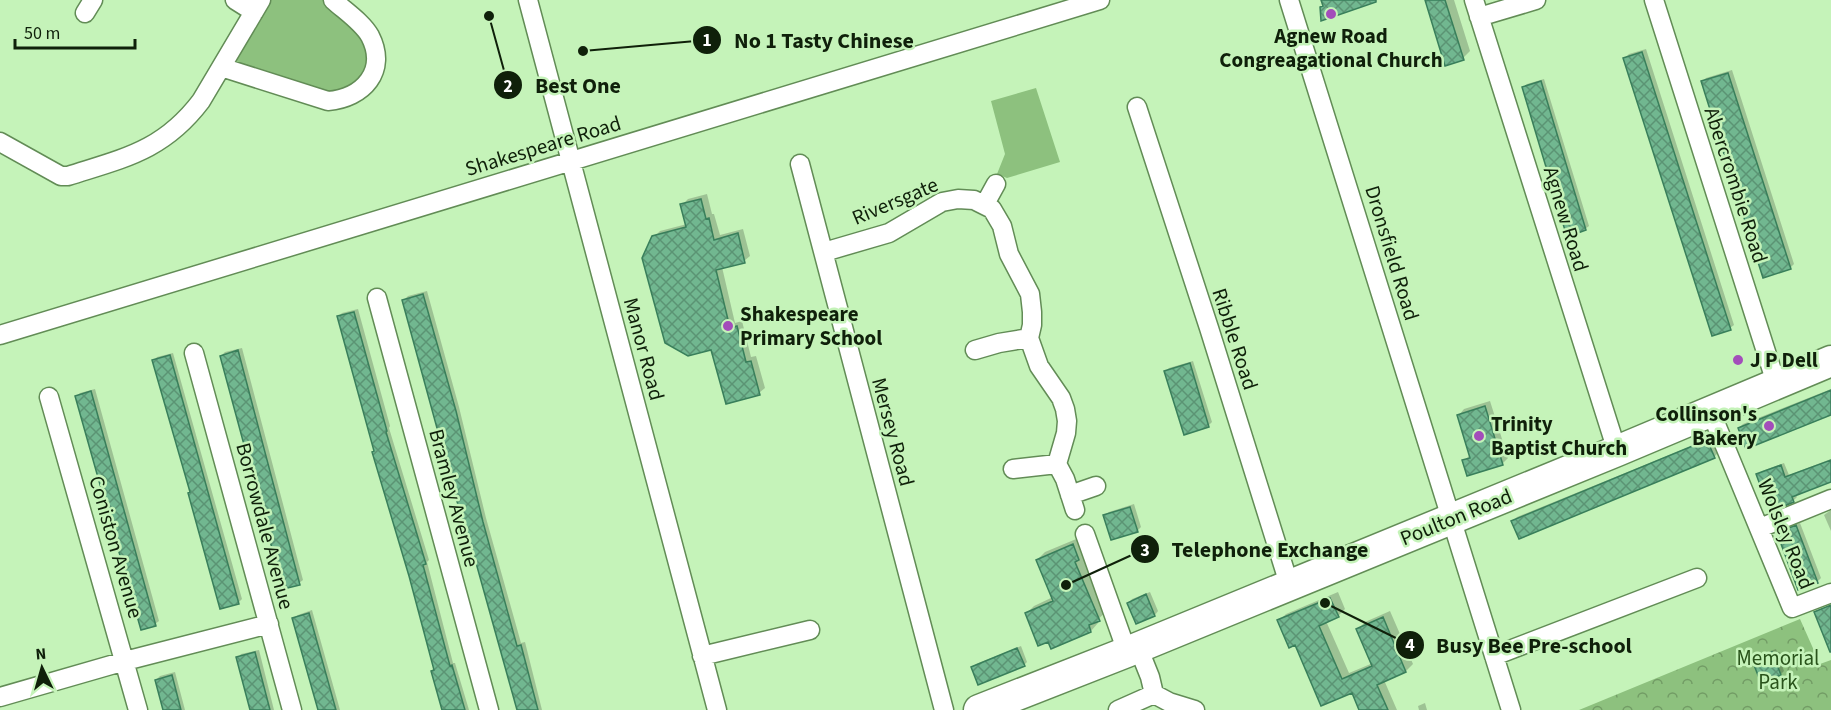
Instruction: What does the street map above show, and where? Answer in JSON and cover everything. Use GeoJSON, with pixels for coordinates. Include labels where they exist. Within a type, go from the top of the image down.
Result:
{"type":"FeatureCollection","features":[{"type":"Feature","properties":{"kind":"main road","name":"Poulton Road"},"geometry":{"type":"LineString","coordinates":[[980,710],[1617,452],[1710,410],[1831,360]]}},
{"type":"Feature","properties":{"kind":"street"},"geometry":{"type":"LineString","coordinates":[[1,145],[61,176],[68,176],[145,150],[177,128],[201,101],[258,6],[235,0]]}},
{"type":"Feature","properties":{"kind":"street"},"geometry":{"type":"LineString","coordinates":[[221,68],[328,101],[353,96],[370,81],[376,61],[374,49],[365,29],[333,0]]}},
{"type":"Feature","properties":{"kind":"street","name":"Manor Road"},"geometry":{"type":"LineString","coordinates":[[528,0],[717,710]]}},
{"type":"Feature","properties":{"kind":"street","name":"Shakespeare Road"},"geometry":{"type":"LineString","coordinates":[[0,335],[325,238],[1100,0]]}},
{"type":"Feature","properties":{"kind":"street","name":"Dronsfield Road"},"geometry":{"type":"LineString","coordinates":[[1289,0],[1511,710]]}},
{"type":"Feature","properties":{"kind":"street"},"geometry":{"type":"LineString","coordinates":[[1477,9],[1536,0]]}},
{"type":"Feature","properties":{"kind":"street","name":"Abercrombie Road"},"geometry":{"type":"LineString","coordinates":[[1654,0],[1776,383]]}},
{"type":"Feature","properties":{"kind":"street","name":"Agnew Road"},"geometry":{"type":"LineString","coordinates":[[1477,9],[1617,452]]}},
{"type":"Feature","properties":{"kind":"street","name":"Ribble Road"},"geometry":{"type":"LineString","coordinates":[[1137,107],[1289,584]]}},
{"type":"Feature","properties":{"kind":"street","name":"Mersey Road"},"geometry":{"type":"LineString","coordinates":[[800,164],[944,710]]}},
{"type":"Feature","properties":{"kind":"street"},"geometry":{"type":"LineString","coordinates":[[996,184],[985,204],[992,209],[1002,226],[1009,254],[1030,294],[1032,325],[1029,338],[1040,366],[1061,398],[1065,409],[1066,433],[1057,464],[1065,479],[1072,502],[1096,486]]}},
{"type":"Feature","properties":{"kind":"street","name":"Riversgate"},"geometry":{"type":"LineString","coordinates":[[824,252],[889,233],[942,202],[958,199],[974,200],[985,204]]}},
{"type":"Feature","properties":{"kind":"street","name":"Bramley Avenue"},"geometry":{"type":"LineString","coordinates":[[377,298],[489,710]]}},
{"type":"Feature","properties":{"kind":"street"},"geometry":{"type":"LineString","coordinates":[[975,350],[1029,338]]}},
{"type":"Feature","properties":{"kind":"street","name":"Borrowdale Avenue"},"geometry":{"type":"LineString","coordinates":[[194,353],[292,710]]}},
{"type":"Feature","properties":{"kind":"street","name":"Coniston Avenue"},"geometry":{"type":"LineString","coordinates":[[49,397],[138,710]]}},
{"type":"Feature","properties":{"kind":"street","name":"Wolsley Road"},"geometry":{"type":"LineString","coordinates":[[1710,410],[1792,608],[1831,593]]}},
{"type":"Feature","properties":{"kind":"street"},"geometry":{"type":"LineString","coordinates":[[1013,469],[1057,464]]}},
{"type":"Feature","properties":{"kind":"street"},"geometry":{"type":"LineString","coordinates":[[1760,528],[1831,499]]}},
{"type":"Feature","properties":{"kind":"street"},"geometry":{"type":"LineString","coordinates":[[1085,534],[1132,649],[1150,676],[1154,694],[1169,702],[1195,710]]}},
{"type":"Feature","properties":{"kind":"street"},"geometry":{"type":"LineString","coordinates":[[1494,656],[1697,578]]}},
{"type":"Feature","properties":{"kind":"street"},"geometry":{"type":"LineString","coordinates":[[0,697],[125,661],[269,624]]}},
{"type":"Feature","properties":{"kind":"street"},"geometry":{"type":"LineString","coordinates":[[702,656],[810,630]]}},
{"type":"Feature","properties":{"kind":"street"},"geometry":{"type":"LineString","coordinates":[[1118,710],[1154,694]]}},
{"type":"Feature","properties":{"kind":"green space"},"geometry":{"type":"Polygon","coordinates":[[[261,0],[333,0],[349,14],[376,61],[340,100],[228,71],[261,0]]]}},
{"type":"Feature","properties":{"kind":"green space"},"geometry":{"type":"Polygon","coordinates":[[[1036,88],[1060,162],[1007,178],[997,174],[1005,154],[991,101],[1036,88]]]}},
{"type":"Feature","properties":{"kind":"green space","name":"Memorial Park"},"geometry":{"type":"Polygon","coordinates":[[[1800,619],[1820,664],[1831,660],[1831,710],[1579,710],[1800,619]]]}},
{"type":"Feature","properties":{"kind":"building","name":"Agnew Road Congreagational Church"},"geometry":{"type":"Polygon","coordinates":[[[1321,0],[1376,0],[1376,2],[1321,21],[1320,7],[1323,6],[1321,0]]]}},
{"type":"Feature","properties":{"kind":"building"},"geometry":{"type":"Polygon","coordinates":[[[1425,0],[1445,0],[1464,60],[1445,66],[1425,0]]]}},
{"type":"Feature","properties":{"kind":"building"},"geometry":{"type":"Polygon","coordinates":[[[1642,52],[1731,330],[1712,336],[1623,58],[1642,52]]]}},
{"type":"Feature","properties":{"kind":"building"},"geometry":{"type":"Polygon","coordinates":[[[1728,73],[1791,269],[1763,278],[1701,81],[1728,73]]]}},
{"type":"Feature","properties":{"kind":"building"},"geometry":{"type":"Polygon","coordinates":[[[1541,81],[1586,230],[1567,237],[1522,87],[1541,81]]]}},
{"type":"Feature","properties":{"kind":"building"},"geometry":{"type":"Polygon","coordinates":[[[701,199],[706,219],[709,218],[714,240],[738,233],[745,263],[716,270],[730,328],[737,326],[746,362],[751,361],[760,395],[726,404],[711,350],[688,356],[665,343],[642,258],[652,236],[686,227],[680,204],[701,199]]]}},
{"type":"Feature","properties":{"kind":"building"},"geometry":{"type":"Polygon","coordinates":[[[423,294],[517,646],[521,645],[538,710],[517,710],[466,527],[464,527],[402,300],[423,294]]]}},
{"type":"Feature","properties":{"kind":"building"},"geometry":{"type":"Polygon","coordinates":[[[354,312],[386,432],[426,564],[423,565],[450,666],[452,665],[465,710],[442,710],[431,671],[434,670],[372,452],[374,451],[337,316],[354,312]]]}},
{"type":"Feature","properties":{"kind":"building"},"geometry":{"type":"Polygon","coordinates":[[[238,350],[300,585],[283,589],[220,356],[238,350]]]}},
{"type":"Feature","properties":{"kind":"building"},"geometry":{"type":"Polygon","coordinates":[[[170,355],[239,604],[220,609],[188,493],[190,492],[152,360],[170,355]]]}},
{"type":"Feature","properties":{"kind":"building"},"geometry":{"type":"Polygon","coordinates":[[[1190,363],[1209,427],[1184,435],[1164,371],[1190,363]]]}},
{"type":"Feature","properties":{"kind":"building"},"geometry":{"type":"Polygon","coordinates":[[[1831,390],[1831,415],[1746,449],[1738,428],[1831,390]]]}},
{"type":"Feature","properties":{"kind":"building"},"geometry":{"type":"Polygon","coordinates":[[[91,391],[156,626],[141,630],[75,396],[91,391]]]}},
{"type":"Feature","properties":{"kind":"building","name":"Trinity Baptist Church"},"geometry":{"type":"Polygon","coordinates":[[[1485,406],[1503,465],[1467,476],[1462,460],[1470,458],[1457,415],[1485,406]]]}},
{"type":"Feature","properties":{"kind":"building"},"geometry":{"type":"Polygon","coordinates":[[[1707,440],[1715,458],[1519,539],[1511,521],[1707,440]]]}},
{"type":"Feature","properties":{"kind":"building"},"geometry":{"type":"Polygon","coordinates":[[[1831,460],[1831,482],[1792,497],[1794,502],[1770,512],[1756,474],[1781,465],[1785,477],[1831,460]]]}},
{"type":"Feature","properties":{"kind":"building"},"geometry":{"type":"Polygon","coordinates":[[[1130,507],[1138,532],[1111,540],[1103,515],[1130,507]]]}},
{"type":"Feature","properties":{"kind":"building"},"geometry":{"type":"Polygon","coordinates":[[[1796,525],[1818,583],[1798,590],[1777,533],[1796,525]]]}},
{"type":"Feature","properties":{"kind":"building"},"geometry":{"type":"Polygon","coordinates":[[[1073,544],[1079,560],[1075,562],[1100,621],[1089,625],[1091,632],[1051,649],[1048,642],[1038,646],[1025,613],[1053,601],[1036,560],[1073,544]]]}},
{"type":"Feature","properties":{"kind":"building"},"geometry":{"type":"Polygon","coordinates":[[[1146,594],[1155,616],[1136,624],[1127,603],[1146,594]]]}},
{"type":"Feature","properties":{"kind":"building"},"geometry":{"type":"Polygon","coordinates":[[[1330,598],[1339,617],[1319,626],[1342,679],[1372,666],[1356,629],[1383,617],[1406,672],[1377,685],[1388,710],[1359,710],[1352,693],[1321,706],[1295,645],[1289,648],[1277,620],[1330,598]]]}},
{"type":"Feature","properties":{"kind":"building"},"geometry":{"type":"Polygon","coordinates":[[[1831,605],[1831,652],[1830,652],[1814,612],[1831,605]]]}},
{"type":"Feature","properties":{"kind":"building"},"geometry":{"type":"Polygon","coordinates":[[[309,613],[336,710],[318,710],[292,618],[309,613]]]}},
{"type":"Feature","properties":{"kind":"building"},"geometry":{"type":"Polygon","coordinates":[[[1017,648],[1025,666],[978,685],[971,667],[1017,648]]]}},
{"type":"Feature","properties":{"kind":"building"},"geometry":{"type":"Polygon","coordinates":[[[255,652],[270,710],[250,710],[236,657],[255,652]]]}},
{"type":"Feature","properties":{"kind":"building"},"geometry":{"type":"Polygon","coordinates":[[[1772,652],[1781,675],[1761,683],[1752,660],[1772,652]]]}},
{"type":"Feature","properties":{"kind":"building"},"geometry":{"type":"Polygon","coordinates":[[[172,675],[181,710],[163,710],[155,680],[172,675]]]}},
{"type":"Feature","properties":{"kind":"place","name":"Agnew Road Congreagational Church"},"geometry":{"type":"Point","coordinates":[1331,14]}},
{"type":"Feature","properties":{"kind":"place","name":"Best One"},"geometry":{"type":"Point","coordinates":[489,16]}},
{"type":"Feature","properties":{"kind":"place","name":"No 1 Tasty Chinese"},"geometry":{"type":"Point","coordinates":[583,51]}},
{"type":"Feature","properties":{"kind":"place","name":"Shakespeare Primary School"},"geometry":{"type":"Point","coordinates":[728,326]}},
{"type":"Feature","properties":{"kind":"place","name":"J P Dell"},"geometry":{"type":"Point","coordinates":[1738,360]}},
{"type":"Feature","properties":{"kind":"place","name":"Collinson's Bakery"},"geometry":{"type":"Point","coordinates":[1769,426]}},
{"type":"Feature","properties":{"kind":"place","name":"Trinity Baptist Church"},"geometry":{"type":"Point","coordinates":[1479,436]}},
{"type":"Feature","properties":{"kind":"place","name":"Telephone Exchange"},"geometry":{"type":"Point","coordinates":[1066,585]}},
{"type":"Feature","properties":{"kind":"place","name":"Busy Bee Pre-school"},"geometry":{"type":"Point","coordinates":[1325,603]}}]}
